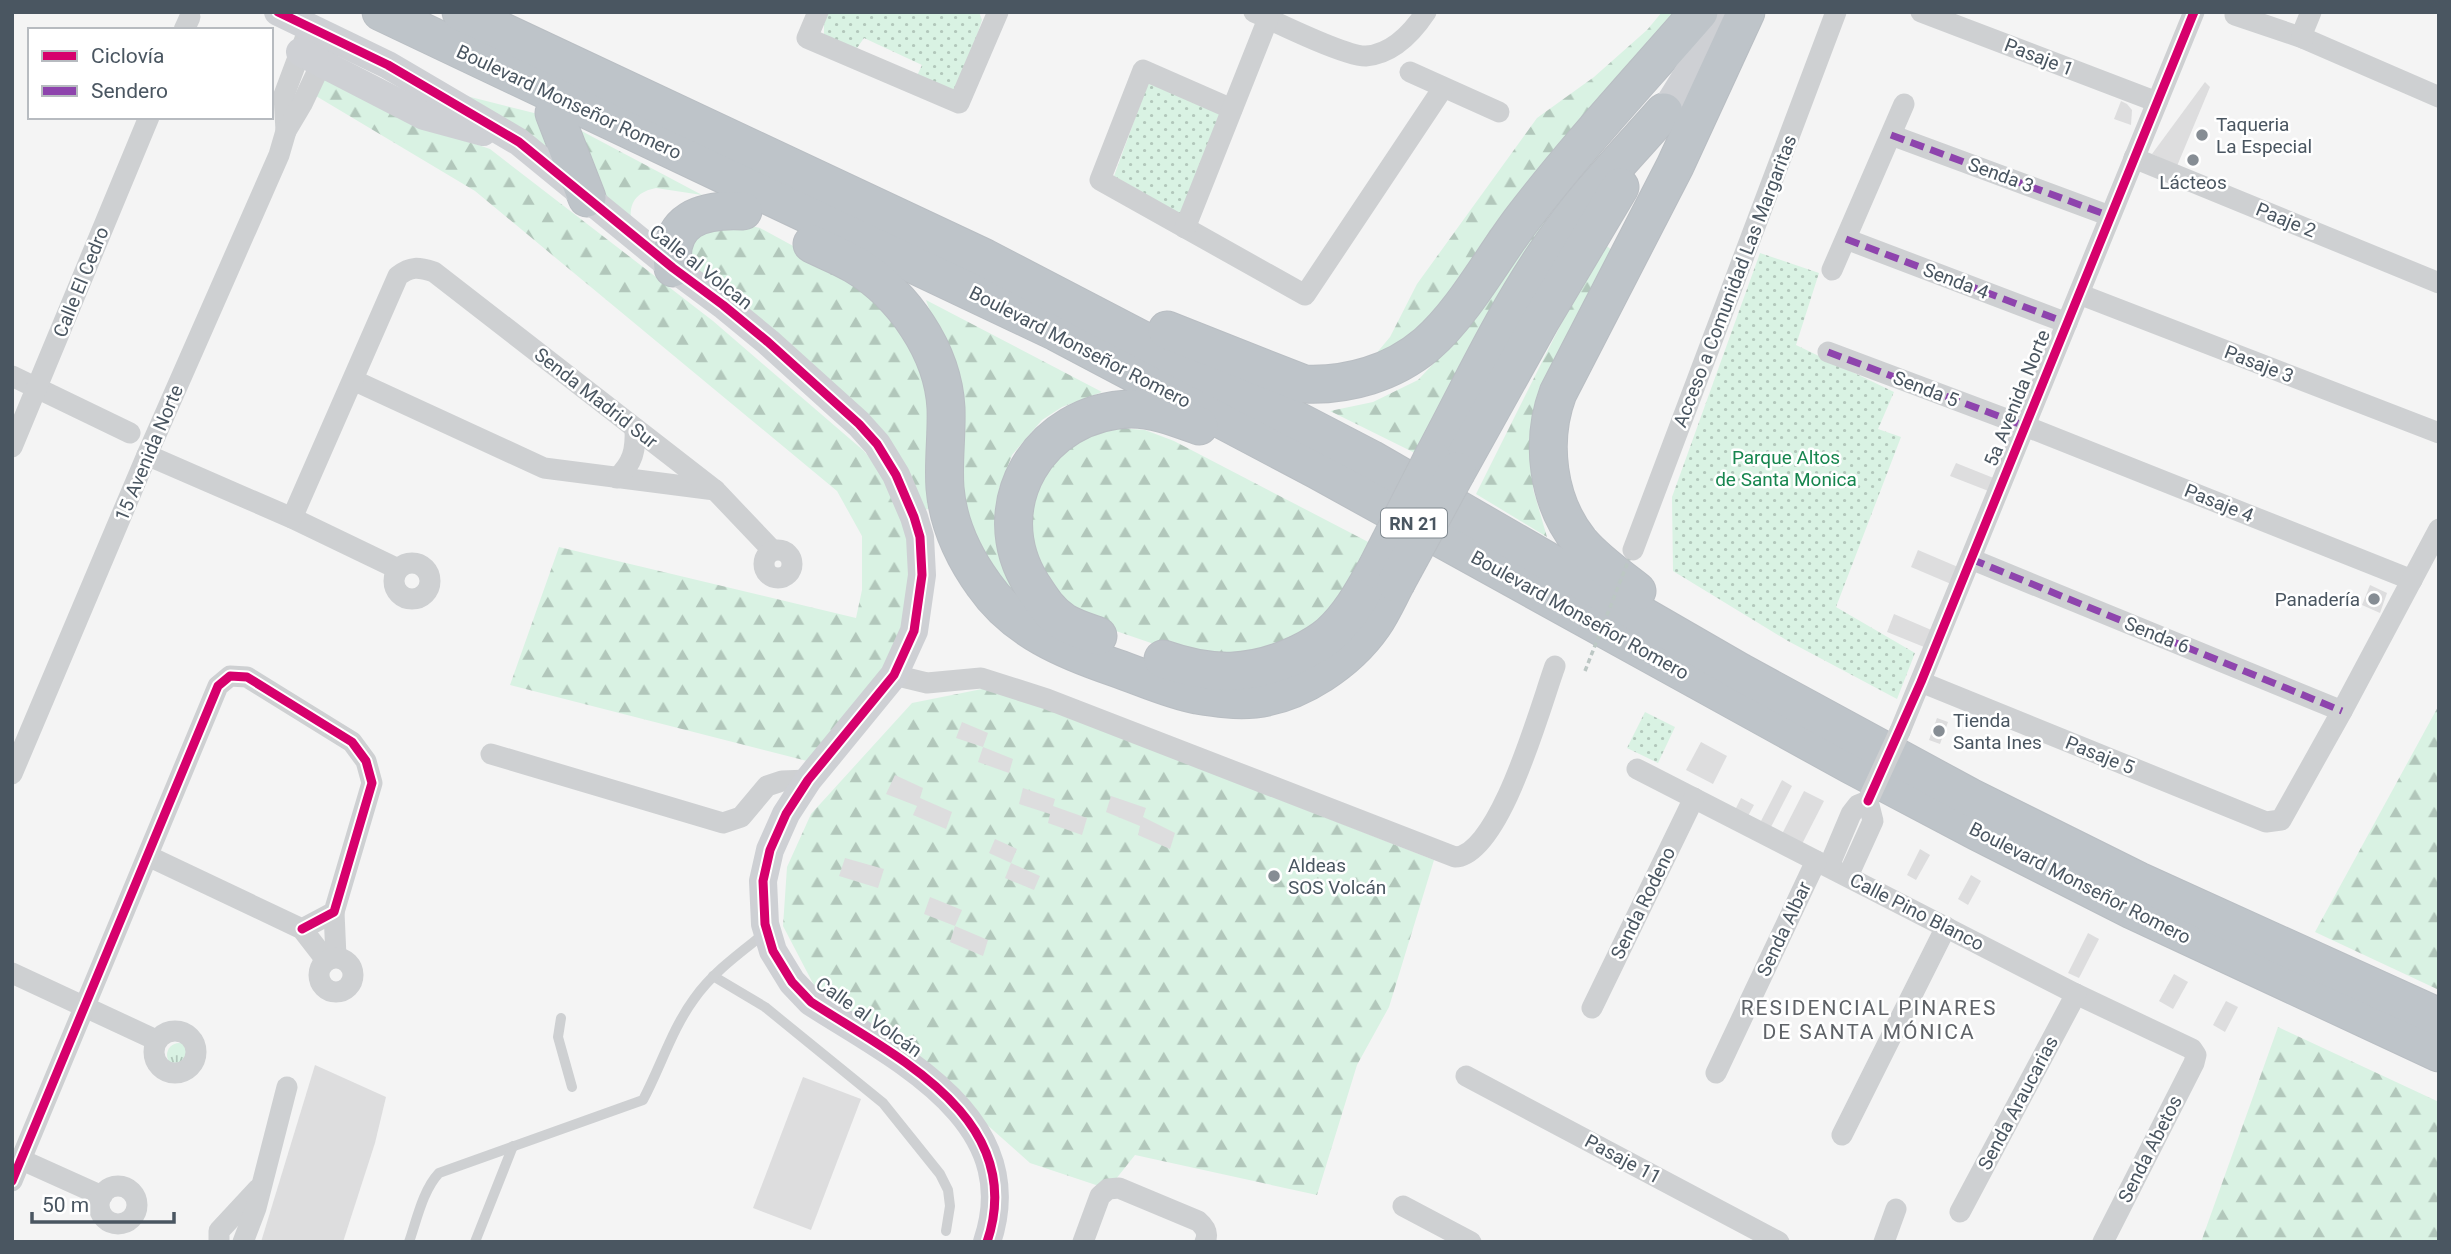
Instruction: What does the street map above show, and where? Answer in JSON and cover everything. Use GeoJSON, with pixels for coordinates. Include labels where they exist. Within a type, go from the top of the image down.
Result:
{"type":"FeatureCollection","features":[{"type":"Feature","properties":{"kind":"highway","name":"Boulevard Monseñor Romero"},"geometry":{"type":"LineString","coordinates":[[461,12],[985,258],[1371,459],[1740,672],[1970,797],[2126,875],[2439,1017]]}},
{"type":"Feature","properties":{"kind":"highway"},"geometry":{"type":"LineString","coordinates":[[985,258],[1304,384],[1329,385],[1356,380],[1385,370],[1428,344],[1451,318],[1524,217],[1699,12]]}},
{"type":"Feature","properties":{"kind":"highway"},"geometry":{"type":"LineString","coordinates":[[1740,672],[1606,566],[1579,540],[1563,512],[1547,452],[1551,416],[1558,393],[1675,166],[1746,12]]}},
{"type":"Feature","properties":{"kind":"highway","name":"Boulevard Monseñor Romero"},"geometry":{"type":"LineString","coordinates":[[384,14],[1056,332],[1317,470],[1851,765],[1978,832],[2144,916],[2439,1053]]}},
{"type":"Feature","properties":{"kind":"highway"},"geometry":{"type":"LineString","coordinates":[[384,14],[554,113],[743,211],[855,265],[887,289],[914,321],[932,355],[943,387],[946,407],[945,489],[953,529],[964,554],[985,588],[1012,617],[1037,634],[1083,657],[1194,694],[1230,700],[1256,699],[1303,683],[1347,655],[1374,624],[1386,576],[1445,465],[1541,320],[1664,111]]}},
{"type":"Feature","properties":{"kind":"highway"},"geometry":{"type":"LineString","coordinates":[[554,113],[564,166],[587,198]]}},
{"type":"Feature","properties":{"kind":"highway"},"geometry":{"type":"LineString","coordinates":[[673,268],[673,246],[683,226],[712,210],[743,211]]}},
{"type":"Feature","properties":{"kind":"highway"},"geometry":{"type":"LineString","coordinates":[[1317,470],[1160,412],[1130,409],[1096,415],[1053,439],[1026,468],[1015,502],[1017,553],[1023,571],[1044,602],[1064,622],[1200,670],[1252,669],[1275,664],[1308,649],[1329,635],[1386,576]]}},
{"type":"Feature","properties":{"kind":"street"},"geometry":{"type":"LineString","coordinates":[[278,12],[316,45],[419,82],[564,166]]}},
{"type":"Feature","properties":{"kind":"street"},"geometry":{"type":"LineString","coordinates":[[818,12],[807,38],[959,103],[998,12]]}},
{"type":"Feature","properties":{"kind":"street"},"geometry":{"type":"LineString","coordinates":[[1664,111],[1726,12]]}},
{"type":"Feature","properties":{"kind":"street","name":"Acceso a Comunidad Las Margaritas"},"geometry":{"type":"LineString","coordinates":[[1631,554],[1836,12]]}},
{"type":"Feature","properties":{"kind":"street","name":"Pasaje 1"},"geometry":{"type":"LineString","coordinates":[[1921,12],[2157,102]]}},
{"type":"Feature","properties":{"kind":"street","name":"5a Avenida Norte"},"geometry":{"type":"LineString","coordinates":[[1848,876],[1873,821],[1869,799],[1921,682],[2194,12]]}},
{"type":"Feature","properties":{"kind":"street"},"geometry":{"type":"LineString","coordinates":[[2303,38],[2302,34],[2311,12]]}},
{"type":"Feature","properties":{"kind":"street"},"geometry":{"type":"LineString","coordinates":[[1185,228],[1232,109],[1261,15],[1340,49],[1364,56],[1386,51],[1409,36],[1426,13]]}},
{"type":"Feature","properties":{"kind":"street"},"geometry":{"type":"LineString","coordinates":[[2235,15],[2303,38],[2439,97]]}},
{"type":"Feature","properties":{"kind":"street","name":"15 Avenida Norte"},"geometry":{"type":"LineString","coordinates":[[12,774],[147,455],[279,155],[286,131],[284,95],[316,45]]}},
{"type":"Feature","properties":{"kind":"street"},"geometry":{"type":"LineString","coordinates":[[1232,109],[1143,70],[1100,180],[1304,295],[1443,88]]}},
{"type":"Feature","properties":{"kind":"street"},"geometry":{"type":"LineString","coordinates":[[1410,72],[1499,111]]}},
{"type":"Feature","properties":{"kind":"street"},"geometry":{"type":"LineString","coordinates":[[1832,270],[1904,104]]}},
{"type":"Feature","properties":{"kind":"street","name":"Calle El Cedro"},"geometry":{"type":"LineString","coordinates":[[12,447],[148,119]]}},
{"type":"Feature","properties":{"kind":"street","name":"Senda 3"},"geometry":{"type":"LineString","coordinates":[[1891,135],[2110,216]]}},
{"type":"Feature","properties":{"kind":"street","name":"Paaje 2"},"geometry":{"type":"LineString","coordinates":[[2134,158],[2439,283]]}},
{"type":"Feature","properties":{"kind":"street","name":"Calle al Volcan"},"geometry":{"type":"LineString","coordinates":[[587,198],[768,342],[877,444],[896,475],[915,517],[920,537],[922,575],[914,631],[894,675]]}},
{"type":"Feature","properties":{"kind":"street","name":"Senda 4"},"geometry":{"type":"LineString","coordinates":[[1846,239],[2067,323]]}},
{"type":"Feature","properties":{"kind":"street","name":"Senda Madrid Sur"},"geometry":{"type":"LineString","coordinates":[[353,380],[398,276],[407,269],[418,267],[434,272],[715,490],[772,550]]}},
{"type":"Feature","properties":{"kind":"street","name":"Pasaje 3"},"geometry":{"type":"LineString","coordinates":[[2078,294],[2439,433]]}},
{"type":"Feature","properties":{"kind":"street","name":"Senda 5"},"geometry":{"type":"LineString","coordinates":[[1828,352],[2025,426]]}},
{"type":"Feature","properties":{"kind":"street"},"geometry":{"type":"LineString","coordinates":[[12,376],[130,433]]}},
{"type":"Feature","properties":{"kind":"street"},"geometry":{"type":"LineString","coordinates":[[292,518],[353,380],[544,468],[715,490]]}},
{"type":"Feature","properties":{"kind":"street","name":"Pasaje 4"},"geometry":{"type":"LineString","coordinates":[[2025,426],[2412,580]]}},
{"type":"Feature","properties":{"kind":"street"},"geometry":{"type":"LineString","coordinates":[[617,478],[632,463],[636,446],[635,428]]}},
{"type":"Feature","properties":{"kind":"street"},"geometry":{"type":"LineString","coordinates":[[147,455],[292,518],[398,569]]}},
{"type":"Feature","properties":{"kind":"street"},"geometry":{"type":"LineString","coordinates":[[2342,711],[2439,529]]}},
{"type":"Feature","properties":{"kind":"street","name":"Senda 6"},"geometry":{"type":"LineString","coordinates":[[1971,559],[2342,711]]}},
{"type":"Feature","properties":{"kind":"street"},"geometry":{"type":"LineString","coordinates":[[894,675],[927,683],[981,678],[1047,699],[1455,857],[1469,853],[1492,828],[1501,813],[1555,666]]}},
{"type":"Feature","properties":{"kind":"street","name":"Calle al Volcán"},"geometry":{"type":"LineString","coordinates":[[894,675],[808,780],[776,833],[766,863],[762,895],[767,932],[780,964],[811,1002],[925,1076],[967,1116],[988,1155],[993,1184],[994,1223],[987,1242]]}},
{"type":"Feature","properties":{"kind":"street"},"geometry":{"type":"LineString","coordinates":[[12,1181],[218,687],[230,676],[247,677],[352,743],[366,761],[372,783],[334,912],[331,959],[302,929],[148,856]]}},
{"type":"Feature","properties":{"kind":"street","name":"Pasaje 5"},"geometry":{"type":"LineString","coordinates":[[1921,682],[2266,822],[2281,820],[2342,711]]}},
{"type":"Feature","properties":{"kind":"street"},"geometry":{"type":"LineString","coordinates":[[491,754],[723,823],[741,817],[767,786],[782,781],[808,780]]}},
{"type":"Feature","properties":{"kind":"street","name":"Calle Pino Blanco"},"geometry":{"type":"LineString","coordinates":[[1637,769],[2076,993],[2192,1049],[2196,1055]]}},
{"type":"Feature","properties":{"kind":"street","name":"Senda Rodeno"},"geometry":{"type":"LineString","coordinates":[[1592,1008],[1694,798]]}},
{"type":"Feature","properties":{"kind":"street","name":"5a Avenida Norte"},"geometry":{"type":"LineString","coordinates":[[1822,864],[1851,814],[1858,805],[1869,799]]}},
{"type":"Feature","properties":{"kind":"street","name":"Senda Albar"},"geometry":{"type":"LineString","coordinates":[[1716,1073],[1822,864]]}},
{"type":"Feature","properties":{"kind":"street"},"geometry":{"type":"LineString","coordinates":[[302,929],[334,912]]}},
{"type":"Feature","properties":{"kind":"street"},"geometry":{"type":"LineString","coordinates":[[1842,1135],[1946,927]]}},
{"type":"Feature","properties":{"kind":"street"},"geometry":{"type":"LineString","coordinates":[[12,973],[156,1040]]}},
{"type":"Feature","properties":{"kind":"street","name":"Senda Araucarias"},"geometry":{"type":"LineString","coordinates":[[1960,1212],[2076,993]]}},
{"type":"Feature","properties":{"kind":"street","name":"Senda Abetos"},"geometry":{"type":"LineString","coordinates":[[2103,1242],[2196,1055]]}},
{"type":"Feature","properties":{"kind":"street","name":"Pasaje 11"},"geometry":{"type":"LineString","coordinates":[[1466,1076],[1779,1242]]}},
{"type":"Feature","properties":{"kind":"street"},"geometry":{"type":"LineString","coordinates":[[243,1242],[262,1186],[287,1087]]}},
{"type":"Feature","properties":{"kind":"street"},"geometry":{"type":"LineString","coordinates":[[22,1160],[102,1196]]}},
{"type":"Feature","properties":{"kind":"street"},"geometry":{"type":"LineString","coordinates":[[219,1242],[219,1231],[262,1186]]}},
{"type":"Feature","properties":{"kind":"street"},"geometry":{"type":"LineString","coordinates":[[1083,1242],[1100,1196],[1108,1189],[1119,1188],[1198,1222],[1205,1227],[1206,1242]]}},
{"type":"Feature","properties":{"kind":"street"},"geometry":{"type":"LineString","coordinates":[[1403,1206],[1471,1242]]}},
{"type":"Feature","properties":{"kind":"street"},"geometry":{"type":"LineString","coordinates":[[1884,1242],[1896,1209]]}},
{"type":"Feature","properties":{"kind":"lane"},"geometry":{"type":"LineString","coordinates":[[410,1242],[427,1191],[439,1173],[643,1100],[678,1025],[694,999],[713,976],[767,932]]}},
{"type":"Feature","properties":{"kind":"lane"},"geometry":{"type":"LineString","coordinates":[[713,976],[765,1007],[883,1103],[940,1174],[948,1189],[950,1206],[946,1231]]}},
{"type":"Feature","properties":{"kind":"lane"},"geometry":{"type":"LineString","coordinates":[[561,1018],[558,1037],[572,1087]]}},
{"type":"Feature","properties":{"kind":"lane"},"geometry":{"type":"LineString","coordinates":[[475,1242],[513,1146]]}},
{"type":"Feature","properties":{"kind":"path"},"geometry":{"type":"LineString","coordinates":[[1584,671],[1631,554]]}},
{"type":"Feature","properties":{"kind":"green space"},"geometry":{"type":"Polygon","coordinates":[[[827,12],[979,12],[982,20],[961,85],[946,93],[916,78],[922,65],[864,38],[855,51],[824,34],[827,12]]]}},
{"type":"Feature","properties":{"kind":"green space"},"geometry":{"type":"Polygon","coordinates":[[[1662,12],[1688,12],[1414,338],[1375,355],[1390,337],[1417,284],[1537,118],[1594,77],[1647,30],[1662,12]]]}},
{"type":"Feature","properties":{"kind":"green space"},"geometry":{"type":"Polygon","coordinates":[[[328,68],[443,133],[490,149],[713,321],[864,451],[890,484],[910,527],[906,634],[881,679],[815,763],[510,685],[559,547],[856,618],[862,590],[862,536],[837,491],[475,191],[316,96],[328,68]]]}},
{"type":"Feature","properties":{"kind":"green space"},"geometry":{"type":"Polygon","coordinates":[[[1148,83],[1224,114],[1182,215],[1114,176],[1148,83]]]}},
{"type":"Feature","properties":{"kind":"green space"},"geometry":{"type":"Polygon","coordinates":[[[431,87],[550,117],[571,161],[431,87]]]}},
{"type":"Feature","properties":{"kind":"green space"},"geometry":{"type":"Polygon","coordinates":[[[559,119],[702,195],[650,189],[634,201],[631,218],[588,197],[559,119]]]}},
{"type":"Feature","properties":{"kind":"green space"},"geometry":{"type":"Polygon","coordinates":[[[1556,202],[1419,455],[1330,411],[1373,402],[1418,380],[1448,348],[1556,202]]]}},
{"type":"Feature","properties":{"kind":"green space"},"geometry":{"type":"Polygon","coordinates":[[[735,222],[760,228],[865,285],[928,370],[931,508],[922,511],[907,477],[682,261],[691,244],[702,234],[735,222]]]}},
{"type":"Feature","properties":{"kind":"green space"},"geometry":{"type":"Polygon","coordinates":[[[1602,242],[1614,252],[1533,433],[1533,489],[1547,537],[1476,494],[1602,242]]]}},
{"type":"Feature","properties":{"kind":"green space","name":"Parque Altos de Santa Monica"},"geometry":{"type":"Polygon","coordinates":[[[1760,253],[1819,273],[1796,345],[1894,392],[1878,429],[1901,437],[1836,607],[1915,653],[1897,699],[1788,641],[1673,571],[1672,497],[1760,253]]]}},
{"type":"Feature","properties":{"kind":"green space"},"geometry":{"type":"Polygon","coordinates":[[[926,300],[1102,392],[1062,407],[1042,420],[1012,455],[999,489],[999,529],[1036,617],[993,584],[967,536],[955,381],[926,300]]]}},
{"type":"Feature","properties":{"kind":"green space"},"geometry":{"type":"Polygon","coordinates":[[[1104,427],[1145,430],[1174,441],[1374,545],[1354,583],[1314,626],[1268,652],[1198,659],[1072,616],[1043,587],[1026,532],[1042,471],[1081,437],[1104,427]]]}},
{"type":"Feature","properties":{"kind":"green space"},"geometry":{"type":"Polygon","coordinates":[[[992,687],[1434,860],[1389,1007],[1357,1065],[1317,1195],[1135,1155],[1108,1189],[1030,1163],[905,1052],[818,993],[783,926],[787,867],[811,814],[912,703],[992,687]]]}},
{"type":"Feature","properties":{"kind":"green space"},"geometry":{"type":"Polygon","coordinates":[[[2439,705],[2439,990],[2315,932],[2439,705]]]}},
{"type":"Feature","properties":{"kind":"green space"},"geometry":{"type":"Polygon","coordinates":[[[1645,712],[1675,727],[1658,763],[1627,748],[1645,712]]]}},
{"type":"Feature","properties":{"kind":"green space"},"geometry":{"type":"Polygon","coordinates":[[[2278,1027],[2439,1102],[2439,1242],[2201,1242],[2278,1027]]]}},
{"type":"Feature","properties":{"kind":"green space"},"geometry":{"type":"Polygon","coordinates":[[[179,1043],[188,1046],[191,1055],[188,1064],[179,1067],[170,1064],[167,1055],[170,1046],[179,1043]]]}},
{"type":"Feature","properties":{"kind":"building"},"geometry":{"type":"Polygon","coordinates":[[[2205,82],[2210,87],[2177,166],[2152,154],[2205,82]]]}},
{"type":"Feature","properties":{"kind":"building"},"geometry":{"type":"Polygon","coordinates":[[[2121,101],[2132,110],[2131,125],[2114,119],[2121,101]]]}},
{"type":"Feature","properties":{"kind":"building"},"geometry":{"type":"Polygon","coordinates":[[[1956,463],[1996,479],[1991,492],[1950,476],[1956,463]]]}},
{"type":"Feature","properties":{"kind":"building"},"geometry":{"type":"Polygon","coordinates":[[[1918,550],[1958,567],[1951,584],[1911,567],[1918,550]]]}},
{"type":"Feature","properties":{"kind":"building","name":"Panadería"},"geometry":{"type":"Polygon","coordinates":[[[2370,585],[2387,593],[2380,613],[2362,605],[2370,585]]]}},
{"type":"Feature","properties":{"kind":"building"},"geometry":{"type":"Polygon","coordinates":[[[1894,614],[1936,632],[1929,649],[1887,632],[1894,614]]]}},
{"type":"Feature","properties":{"kind":"building","name":"Tienda Santa Ines"},"geometry":{"type":"Polygon","coordinates":[[[1937,718],[1948,722],[1940,744],[1929,740],[1937,718]]]}},
{"type":"Feature","properties":{"kind":"building"},"geometry":{"type":"Polygon","coordinates":[[[962,722],[988,733],[983,747],[956,738],[962,722]]]}},
{"type":"Feature","properties":{"kind":"building"},"geometry":{"type":"Polygon","coordinates":[[[1701,742],[1727,756],[1713,784],[1686,770],[1701,742]]]}},
{"type":"Feature","properties":{"kind":"building"},"geometry":{"type":"Polygon","coordinates":[[[983,747],[1013,759],[1009,773],[978,762],[983,747]]]}},
{"type":"Feature","properties":{"kind":"building"},"geometry":{"type":"Polygon","coordinates":[[[895,775],[923,788],[920,798],[952,812],[946,829],[913,815],[917,806],[886,794],[895,775]]]}},
{"type":"Feature","properties":{"kind":"building"},"geometry":{"type":"Polygon","coordinates":[[[1782,780],[1792,786],[1771,827],[1761,821],[1782,780]]]}},
{"type":"Feature","properties":{"kind":"building"},"geometry":{"type":"Polygon","coordinates":[[[1023,788],[1055,799],[1053,806],[1087,818],[1082,835],[1048,823],[1050,814],[1019,804],[1023,788]]]}},
{"type":"Feature","properties":{"kind":"building"},"geometry":{"type":"Polygon","coordinates":[[[1804,791],[1824,801],[1802,844],[1782,834],[1804,791]]]}},
{"type":"Feature","properties":{"kind":"building"},"geometry":{"type":"Polygon","coordinates":[[[1111,796],[1146,808],[1143,817],[1175,833],[1170,849],[1138,835],[1140,826],[1106,812],[1111,796]]]}},
{"type":"Feature","properties":{"kind":"building"},"geometry":{"type":"Polygon","coordinates":[[[1741,798],[1754,805],[1748,816],[1735,810],[1741,798]]]}},
{"type":"Feature","properties":{"kind":"building"},"geometry":{"type":"Polygon","coordinates":[[[995,839],[1017,849],[1011,863],[989,853],[995,839]]]}},
{"type":"Feature","properties":{"kind":"building"},"geometry":{"type":"Polygon","coordinates":[[[1920,849],[1930,855],[1916,880],[1907,875],[1920,849]]]}},
{"type":"Feature","properties":{"kind":"building"},"geometry":{"type":"Polygon","coordinates":[[[845,858],[884,869],[878,888],[839,876],[845,858]]]}},
{"type":"Feature","properties":{"kind":"building"},"geometry":{"type":"Polygon","coordinates":[[[1011,863],[1040,876],[1034,890],[1005,878],[1011,863]]]}},
{"type":"Feature","properties":{"kind":"building"},"geometry":{"type":"Polygon","coordinates":[[[1971,875],[1981,881],[1968,905],[1958,899],[1971,875]]]}},
{"type":"Feature","properties":{"kind":"building"},"geometry":{"type":"Polygon","coordinates":[[[930,897],[962,910],[955,926],[924,914],[930,897]]]}},
{"type":"Feature","properties":{"kind":"building"},"geometry":{"type":"Polygon","coordinates":[[[955,926],[988,940],[983,956],[950,942],[955,926]]]}},
{"type":"Feature","properties":{"kind":"building"},"geometry":{"type":"Polygon","coordinates":[[[2088,933],[2099,939],[2079,978],[2068,973],[2088,933]]]}},
{"type":"Feature","properties":{"kind":"building"},"geometry":{"type":"Polygon","coordinates":[[[2174,974],[2188,982],[2173,1009],[2159,1001],[2174,974]]]}},
{"type":"Feature","properties":{"kind":"building"},"geometry":{"type":"Polygon","coordinates":[[[2226,1001],[2238,1007],[2225,1032],[2213,1025],[2226,1001]]]}},
{"type":"Feature","properties":{"kind":"building"},"geometry":{"type":"Polygon","coordinates":[[[315,1065],[386,1097],[375,1143],[343,1242],[261,1242],[315,1065]]]}},
{"type":"Feature","properties":{"kind":"building"},"geometry":{"type":"Polygon","coordinates":[[[803,1077],[861,1099],[811,1230],[753,1208],[803,1077]]]}},
{"type":"Feature","properties":{"kind":"marked path"},"geometry":{"type":"LineString","coordinates":[[1891,135],[2110,216]]}},
{"type":"Feature","properties":{"kind":"marked path"},"geometry":{"type":"LineString","coordinates":[[1846,239],[2067,323]]}},
{"type":"Feature","properties":{"kind":"marked path"},"geometry":{"type":"LineString","coordinates":[[1828,352],[2025,426]]}},
{"type":"Feature","properties":{"kind":"marked path"},"geometry":{"type":"LineString","coordinates":[[1971,559],[2342,711]]}},
{"type":"Feature","properties":{"kind":"cycle path"},"geometry":{"type":"LineString","coordinates":[[278,12],[388,65],[519,142],[768,342],[859,424],[877,444],[896,475],[920,537],[922,575],[914,631],[894,675],[808,780],[786,814],[770,850],[763,881],[765,924],[773,951],[792,982],[811,1002],[914,1069],[946,1096],[972,1126],[989,1160],[995,1198],[987,1242]]}},
{"type":"Feature","properties":{"kind":"cycle path"},"geometry":{"type":"LineString","coordinates":[[1868,801],[1921,682],[2194,12]]}},
{"type":"Feature","properties":{"kind":"cycle path"},"geometry":{"type":"LineString","coordinates":[[12,1181],[218,686],[230,676],[247,677],[352,742],[366,761],[372,783],[334,912],[302,929]]}},
{"type":"Feature","properties":{"kind":"place","name":"Taqueria La Especial"},"geometry":{"type":"Point","coordinates":[2202,135]}},
{"type":"Feature","properties":{"kind":"place","name":"Lácteos"},"geometry":{"type":"Point","coordinates":[2193,160]}},
{"type":"Feature","properties":{"kind":"place","name":"Panadería"},"geometry":{"type":"Point","coordinates":[2374,599]}},
{"type":"Feature","properties":{"kind":"place","name":"Tienda Santa Ines"},"geometry":{"type":"Point","coordinates":[1939,731]}},
{"type":"Feature","properties":{"kind":"place","name":"Aldeas SOS Volcán"},"geometry":{"type":"Point","coordinates":[1274,876]}},
{"type":"Feature","properties":{"kind":"district","name":"RESIDENCIAL PINARES DE SANTA MÓNICA"},"geometry":{"type":"Point","coordinates":[1869,1020]}}]}
